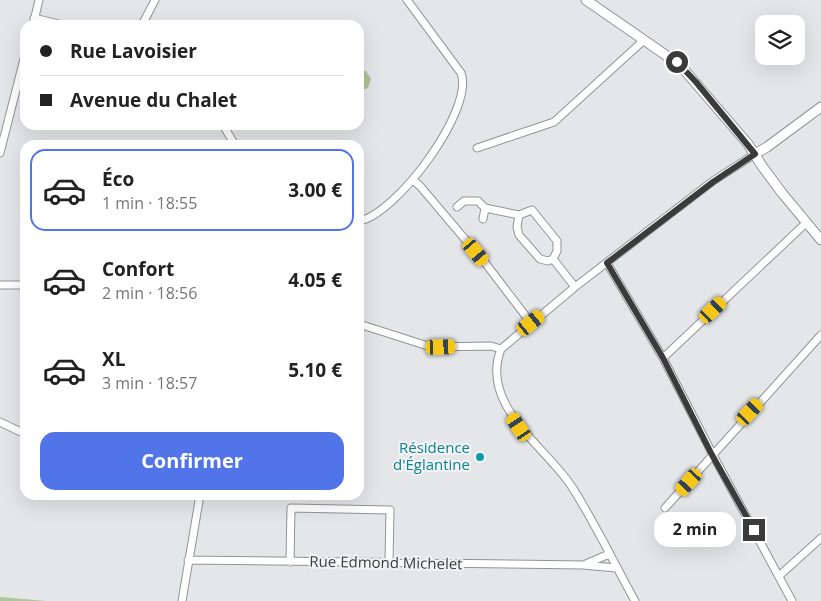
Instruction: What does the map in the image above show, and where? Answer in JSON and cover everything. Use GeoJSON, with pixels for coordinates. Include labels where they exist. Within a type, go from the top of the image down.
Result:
{"type":"FeatureCollection","features":[{"type":"Feature","properties":{"kind":"street"},"geometry":{"type":"LineString","coordinates":[[34,20],[39,0]]}},
{"type":"Feature","properties":{"kind":"street"},"geometry":{"type":"LineString","coordinates":[[145,20],[155,0]]}},
{"type":"Feature","properties":{"kind":"street"},"geometry":{"type":"LineString","coordinates":[[364,219],[373,216],[413,180],[441,140],[462,95],[464,85],[460,73],[407,0]]}},
{"type":"Feature","properties":{"kind":"street"},"geometry":{"type":"LineString","coordinates":[[586,0],[680,65],[755,154],[767,173],[821,240]]}},
{"type":"Feature","properties":{"kind":"street"},"geometry":{"type":"LineString","coordinates":[[477,148],[554,122],[644,40]]}},
{"type":"Feature","properties":{"kind":"street"},"geometry":{"type":"LineString","coordinates":[[0,153],[20,75]]}},
{"type":"Feature","properties":{"kind":"street"},"geometry":{"type":"LineString","coordinates":[[635,601],[568,481],[513,418],[498,382],[497,359],[501,349],[575,287],[713,182],[767,148],[821,107]]}},
{"type":"Feature","properties":{"kind":"street"},"geometry":{"type":"LineString","coordinates":[[413,180],[486,264],[531,323]]}},
{"type":"Feature","properties":{"kind":"street"},"geometry":{"type":"LineString","coordinates":[[457,207],[464,202],[478,201],[484,208],[519,214],[532,210],[555,238],[558,246],[553,259]]}},
{"type":"Feature","properties":{"kind":"street"},"geometry":{"type":"LineString","coordinates":[[483,219],[484,208]]}},
{"type":"Feature","properties":{"kind":"street"},"geometry":{"type":"LineString","coordinates":[[519,214],[517,227],[519,235],[540,259],[548,261],[553,259]]}},
{"type":"Feature","properties":{"kind":"street"},"geometry":{"type":"LineString","coordinates":[[663,358],[806,223]]}},
{"type":"Feature","properties":{"kind":"street"},"geometry":{"type":"LineString","coordinates":[[553,259],[575,287]]}},
{"type":"Feature","properties":{"kind":"street"},"geometry":{"type":"LineString","coordinates":[[607,263],[663,358],[712,455],[792,601]]}},
{"type":"Feature","properties":{"kind":"street"},"geometry":{"type":"LineString","coordinates":[[0,285],[20,285]]}},
{"type":"Feature","properties":{"kind":"street"},"geometry":{"type":"LineString","coordinates":[[364,326],[431,347],[491,346],[501,349]]}},
{"type":"Feature","properties":{"kind":"street"},"geometry":{"type":"LineString","coordinates":[[666,508],[821,335]]}},
{"type":"Feature","properties":{"kind":"street"},"geometry":{"type":"LineString","coordinates":[[0,422],[20,432]]}},
{"type":"Feature","properties":{"kind":"street"},"geometry":{"type":"LineString","coordinates":[[182,601],[199,500]]}},
{"type":"Feature","properties":{"kind":"street"},"geometry":{"type":"LineString","coordinates":[[290,562],[291,508],[390,510],[389,563]]}},
{"type":"Feature","properties":{"kind":"street"},"geometry":{"type":"LineString","coordinates":[[779,576],[821,538]]}},
{"type":"Feature","properties":{"kind":"street","name":"Rue Edmond Michelet"},"geometry":{"type":"LineString","coordinates":[[583,565],[609,554]]}},
{"type":"Feature","properties":{"kind":"street","name":"Rue Edmond Michelet"},"geometry":{"type":"LineString","coordinates":[[188,560],[583,565],[616,568]]}},
{"type":"Feature","properties":{"kind":"green space"},"geometry":{"type":"Polygon","coordinates":[[[364,70],[371,79],[368,88],[364,89],[364,70]]]}},
{"type":"Feature","properties":{"kind":"green space"},"geometry":{"type":"Polygon","coordinates":[[[0,597],[46,601],[0,601],[0,597]]]}},
{"type":"Feature","properties":{"kind":"place","name":"Résidence d'Églantine"},"geometry":{"type":"Point","coordinates":[480,457]}},
{"type":"Feature","properties":{"kind":"route"},"geometry":{"type":"LineString","coordinates":[[677,62],[696,82],[755,154],[713,182],[607,263],[663,358],[712,455],[754,530]]}}]}
